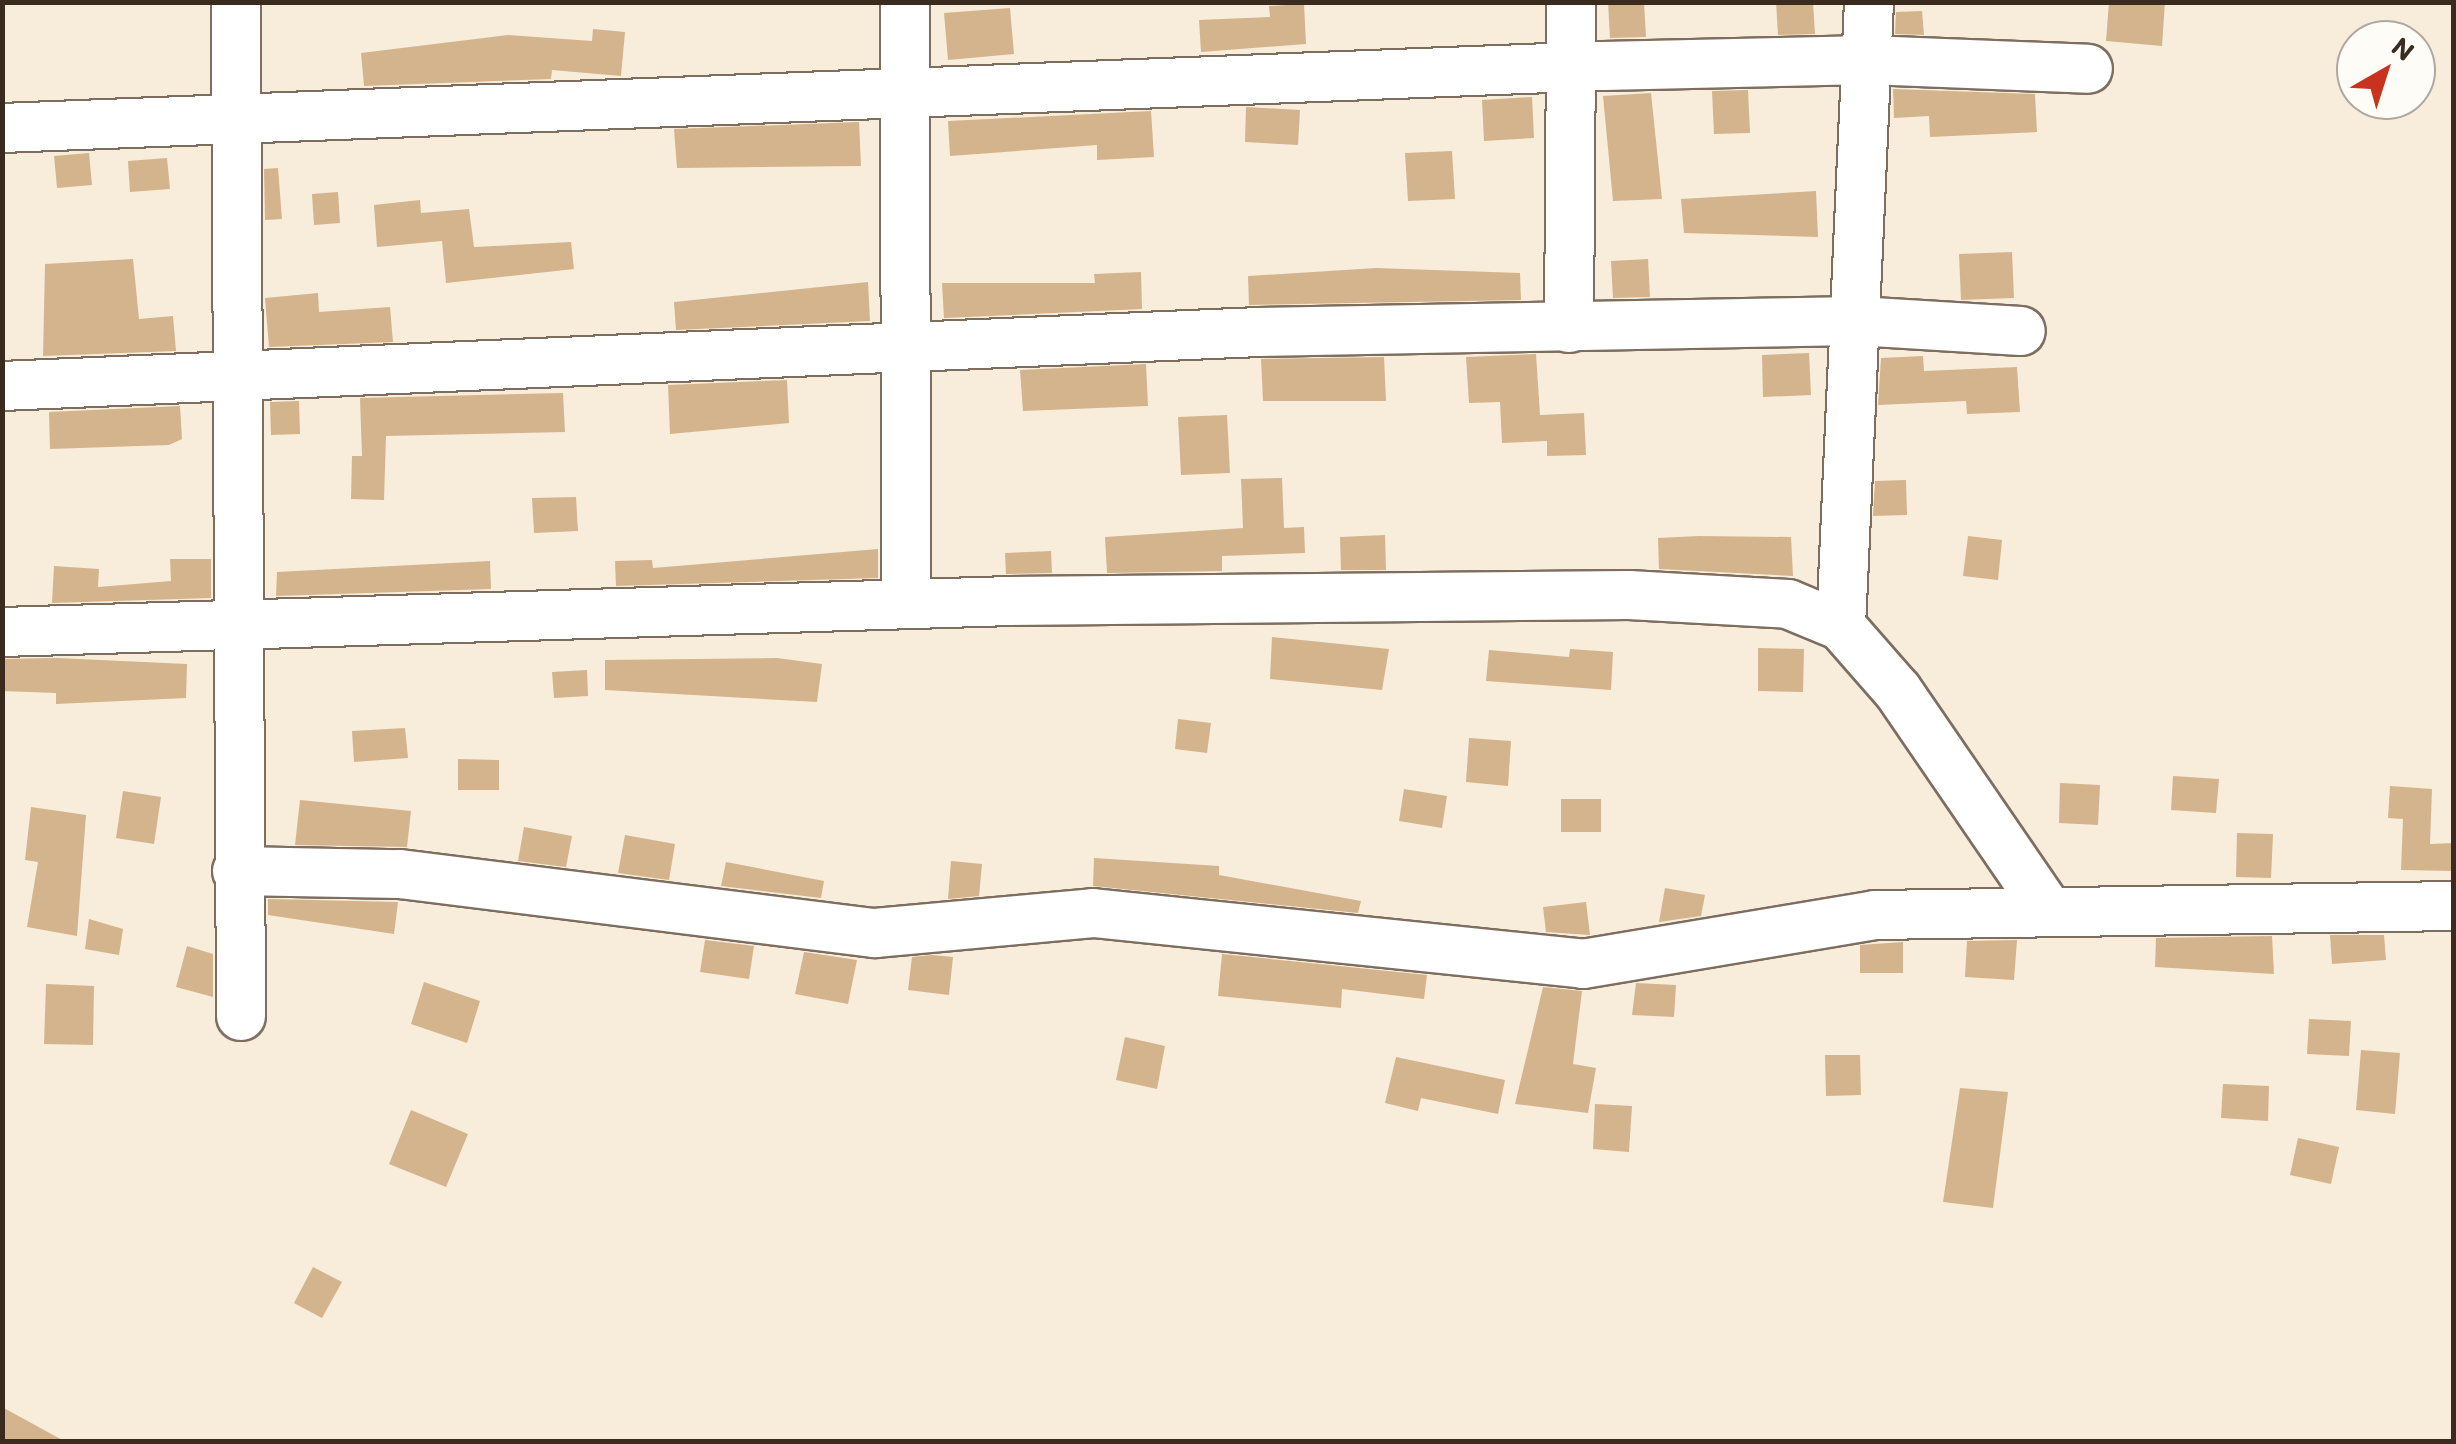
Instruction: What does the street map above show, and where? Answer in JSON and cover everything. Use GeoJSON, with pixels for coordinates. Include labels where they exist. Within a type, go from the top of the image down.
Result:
{"type":"FeatureCollection","features":[{"type":"Feature","properties":{"kind":"street"},"geometry":{"type":"LineString","coordinates":[[236,2],[233,627],[241,1016]]}},
{"type":"Feature","properties":{"kind":"street"},"geometry":{"type":"LineString","coordinates":[[906,2],[912,348],[906,604]]}},
{"type":"Feature","properties":{"kind":"street"},"geometry":{"type":"LineString","coordinates":[[1568,328],[1570,2]]}},
{"type":"Feature","properties":{"kind":"street"},"geometry":{"type":"LineString","coordinates":[[1841,626],[1869,2]]}},
{"type":"Feature","properties":{"kind":"street"},"geometry":{"type":"LineString","coordinates":[[2,128],[233,123],[906,90],[1569,67],[1868,60],[2088,69]]}},
{"type":"Feature","properties":{"kind":"street"},"geometry":{"type":"LineString","coordinates":[[2,386],[912,348],[1568,328],[1857,321],[2022,330]]}},
{"type":"Feature","properties":{"kind":"street"},"geometry":{"type":"LineString","coordinates":[[2,632],[906,604],[1647,596],[1788,604],[1841,626],[1969,783],[2046,909]]}},
{"type":"Feature","properties":{"kind":"street"},"geometry":{"type":"LineString","coordinates":[[237,870],[400,874],[874,933],[1093,913],[1583,964],[1875,915],[2046,909],[2454,906]]}},
{"type":"Feature","properties":{"kind":"building"},"geometry":{"type":"Polygon","coordinates":[[[1608,2],[1644,2],[1646,37],[1610,38],[1608,2]]]}},
{"type":"Feature","properties":{"kind":"building"},"geometry":{"type":"Polygon","coordinates":[[[1776,2],[1813,2],[1815,34],[1778,35],[1776,2]]]}},
{"type":"Feature","properties":{"kind":"building"},"geometry":{"type":"Polygon","coordinates":[[[2109,2],[2165,2],[2162,46],[2106,41],[2109,2]]]}},
{"type":"Feature","properties":{"kind":"building"},"geometry":{"type":"Polygon","coordinates":[[[1304,4],[1306,44],[1201,52],[1199,20],[1270,17],[1269,6],[1304,4]]]}},
{"type":"Feature","properties":{"kind":"building"},"geometry":{"type":"Polygon","coordinates":[[[1010,8],[1014,54],[948,60],[944,13],[1010,8]]]}},
{"type":"Feature","properties":{"kind":"building"},"geometry":{"type":"Polygon","coordinates":[[[1922,11],[1924,35],[1895,34],[1896,12],[1922,11]]]}},
{"type":"Feature","properties":{"kind":"building"},"geometry":{"type":"Polygon","coordinates":[[[593,29],[625,32],[621,76],[552,70],[551,79],[364,86],[361,53],[508,35],[592,41],[593,29]]]}},
{"type":"Feature","properties":{"kind":"building"},"geometry":{"type":"Polygon","coordinates":[[[1893,89],[2035,94],[2037,132],[1930,137],[1929,116],[1894,118],[1893,89]]]}},
{"type":"Feature","properties":{"kind":"building"},"geometry":{"type":"Polygon","coordinates":[[[1748,90],[1750,133],[1714,134],[1712,91],[1748,90]]]}},
{"type":"Feature","properties":{"kind":"building"},"geometry":{"type":"Polygon","coordinates":[[[1651,93],[1662,199],[1613,201],[1603,96],[1651,93]]]}},
{"type":"Feature","properties":{"kind":"building"},"geometry":{"type":"Polygon","coordinates":[[[1532,97],[1534,138],[1484,141],[1482,100],[1532,97]]]}},
{"type":"Feature","properties":{"kind":"building"},"geometry":{"type":"Polygon","coordinates":[[[1246,107],[1300,110],[1298,145],[1245,142],[1246,107]]]}},
{"type":"Feature","properties":{"kind":"building"},"geometry":{"type":"Polygon","coordinates":[[[1151,111],[1154,157],[1097,160],[1097,145],[950,156],[948,121],[1151,111]]]}},
{"type":"Feature","properties":{"kind":"building"},"geometry":{"type":"Polygon","coordinates":[[[859,122],[861,166],[677,168],[674,129],[859,122]]]}},
{"type":"Feature","properties":{"kind":"building"},"geometry":{"type":"Polygon","coordinates":[[[1452,151],[1455,199],[1408,201],[1405,153],[1452,151]]]}},
{"type":"Feature","properties":{"kind":"building"},"geometry":{"type":"Polygon","coordinates":[[[89,153],[92,185],[57,188],[54,156],[89,153]]]}},
{"type":"Feature","properties":{"kind":"building"},"geometry":{"type":"Polygon","coordinates":[[[167,158],[170,189],[130,192],[128,161],[167,158]]]}},
{"type":"Feature","properties":{"kind":"building"},"geometry":{"type":"Polygon","coordinates":[[[278,168],[282,219],[265,220],[264,169],[278,168]]]}},
{"type":"Feature","properties":{"kind":"building"},"geometry":{"type":"Polygon","coordinates":[[[1816,191],[1818,237],[1684,233],[1681,199],[1816,191]]]}},
{"type":"Feature","properties":{"kind":"building"},"geometry":{"type":"Polygon","coordinates":[[[338,192],[340,223],[314,225],[312,194],[338,192]]]}},
{"type":"Feature","properties":{"kind":"building"},"geometry":{"type":"Polygon","coordinates":[[[420,200],[421,213],[469,209],[474,247],[571,242],[574,269],[446,283],[442,241],[377,247],[374,205],[420,200]]]}},
{"type":"Feature","properties":{"kind":"building"},"geometry":{"type":"Polygon","coordinates":[[[2012,252],[2014,298],[1961,300],[1959,254],[2012,252]]]}},
{"type":"Feature","properties":{"kind":"building"},"geometry":{"type":"Polygon","coordinates":[[[133,259],[139,319],[173,316],[176,351],[43,356],[45,264],[133,259]]]}},
{"type":"Feature","properties":{"kind":"building"},"geometry":{"type":"Polygon","coordinates":[[[1648,259],[1650,297],[1613,298],[1611,261],[1648,259]]]}},
{"type":"Feature","properties":{"kind":"building"},"geometry":{"type":"Polygon","coordinates":[[[1376,268],[1520,273],[1521,300],[1249,305],[1248,276],[1376,268]]]}},
{"type":"Feature","properties":{"kind":"building"},"geometry":{"type":"Polygon","coordinates":[[[1141,272],[1142,309],[944,318],[942,283],[1095,283],[1094,274],[1141,272]]]}},
{"type":"Feature","properties":{"kind":"building"},"geometry":{"type":"Polygon","coordinates":[[[868,282],[870,321],[676,330],[674,302],[868,282]]]}},
{"type":"Feature","properties":{"kind":"building"},"geometry":{"type":"Polygon","coordinates":[[[318,293],[319,312],[390,307],[393,342],[269,347],[265,298],[318,293]]]}},
{"type":"Feature","properties":{"kind":"building"},"geometry":{"type":"Polygon","coordinates":[[[1809,353],[1811,395],[1763,397],[1762,355],[1809,353]]]}},
{"type":"Feature","properties":{"kind":"building"},"geometry":{"type":"Polygon","coordinates":[[[1536,354],[1540,415],[1584,413],[1586,455],[1547,456],[1547,441],[1502,443],[1500,402],[1469,403],[1466,357],[1536,354]]]}},
{"type":"Feature","properties":{"kind":"building"},"geometry":{"type":"Polygon","coordinates":[[[1923,356],[1924,371],[2017,367],[2020,412],[1967,414],[1966,401],[1878,405],[1881,358],[1923,356]]]}},
{"type":"Feature","properties":{"kind":"building"},"geometry":{"type":"Polygon","coordinates":[[[1384,357],[1386,401],[1263,401],[1261,359],[1384,357]]]}},
{"type":"Feature","properties":{"kind":"building"},"geometry":{"type":"Polygon","coordinates":[[[1146,364],[1148,406],[1023,411],[1020,370],[1146,364]]]}},
{"type":"Feature","properties":{"kind":"building"},"geometry":{"type":"Polygon","coordinates":[[[787,380],[789,423],[670,434],[668,385],[787,380]]]}},
{"type":"Feature","properties":{"kind":"building"},"geometry":{"type":"Polygon","coordinates":[[[563,393],[565,432],[386,436],[384,500],[351,499],[352,456],[362,456],[360,398],[563,393]]]}},
{"type":"Feature","properties":{"kind":"building"},"geometry":{"type":"Polygon","coordinates":[[[299,401],[300,434],[271,435],[270,402],[299,401]]]}},
{"type":"Feature","properties":{"kind":"building"},"geometry":{"type":"Polygon","coordinates":[[[180,406],[182,439],[169,445],[50,449],[49,412],[180,406]]]}},
{"type":"Feature","properties":{"kind":"building"},"geometry":{"type":"Polygon","coordinates":[[[1227,415],[1230,473],[1181,475],[1178,417],[1227,415]]]}},
{"type":"Feature","properties":{"kind":"building"},"geometry":{"type":"Polygon","coordinates":[[[1282,478],[1284,528],[1304,527],[1305,553],[1222,556],[1222,571],[1107,573],[1105,537],[1243,528],[1241,479],[1282,478]]]}},
{"type":"Feature","properties":{"kind":"building"},"geometry":{"type":"Polygon","coordinates":[[[1906,480],[1907,515],[1873,516],[1875,481],[1906,480]]]}},
{"type":"Feature","properties":{"kind":"building"},"geometry":{"type":"Polygon","coordinates":[[[576,497],[578,531],[534,533],[532,498],[576,497]]]}},
{"type":"Feature","properties":{"kind":"building"},"geometry":{"type":"Polygon","coordinates":[[[1385,535],[1386,570],[1341,570],[1340,537],[1385,535]]]}},
{"type":"Feature","properties":{"kind":"building"},"geometry":{"type":"Polygon","coordinates":[[[1968,536],[2002,540],[1998,580],[1963,576],[1968,536]]]}},
{"type":"Feature","properties":{"kind":"building"},"geometry":{"type":"Polygon","coordinates":[[[1791,537],[1793,576],[1659,569],[1658,538],[1791,537]]]}},
{"type":"Feature","properties":{"kind":"building"},"geometry":{"type":"Polygon","coordinates":[[[878,549],[878,578],[616,586],[615,561],[652,560],[653,568],[878,549]]]}},
{"type":"Feature","properties":{"kind":"building"},"geometry":{"type":"Polygon","coordinates":[[[1051,551],[1052,573],[1006,574],[1005,553],[1051,551]]]}},
{"type":"Feature","properties":{"kind":"building"},"geometry":{"type":"Polygon","coordinates":[[[170,559],[211,559],[211,598],[52,603],[54,566],[99,569],[98,587],[171,581],[170,559]]]}},
{"type":"Feature","properties":{"kind":"building"},"geometry":{"type":"Polygon","coordinates":[[[490,561],[491,589],[276,596],[277,572],[490,561]]]}},
{"type":"Feature","properties":{"kind":"building"},"geometry":{"type":"Polygon","coordinates":[[[1272,637],[1389,649],[1382,690],[1270,679],[1272,637]]]}},
{"type":"Feature","properties":{"kind":"building"},"geometry":{"type":"Polygon","coordinates":[[[1758,648],[1804,649],[1803,692],[1758,691],[1758,648]]]}},
{"type":"Feature","properties":{"kind":"building"},"geometry":{"type":"Polygon","coordinates":[[[1570,649],[1613,652],[1611,690],[1486,681],[1489,650],[1569,657],[1570,649]]]}},
{"type":"Feature","properties":{"kind":"building"},"geometry":{"type":"Polygon","coordinates":[[[777,658],[822,664],[817,702],[605,690],[605,660],[777,658]]]}},
{"type":"Feature","properties":{"kind":"building"},"geometry":{"type":"Polygon","coordinates":[[[2,659],[187,664],[186,698],[56,704],[56,693],[2,691],[2,659]]]}},
{"type":"Feature","properties":{"kind":"building"},"geometry":{"type":"Polygon","coordinates":[[[587,670],[588,696],[554,698],[552,672],[587,670]]]}},
{"type":"Feature","properties":{"kind":"building"},"geometry":{"type":"Polygon","coordinates":[[[1178,719],[1211,723],[1207,753],[1175,749],[1178,719]]]}},
{"type":"Feature","properties":{"kind":"building"},"geometry":{"type":"Polygon","coordinates":[[[405,728],[408,758],[354,762],[352,731],[405,728]]]}},
{"type":"Feature","properties":{"kind":"building"},"geometry":{"type":"Polygon","coordinates":[[[1469,738],[1511,741],[1508,786],[1466,782],[1469,738]]]}},
{"type":"Feature","properties":{"kind":"building"},"geometry":{"type":"Polygon","coordinates":[[[458,759],[499,760],[499,790],[458,790],[458,759]]]}},
{"type":"Feature","properties":{"kind":"building"},"geometry":{"type":"Polygon","coordinates":[[[2173,776],[2219,779],[2216,813],[2171,810],[2173,776]]]}},
{"type":"Feature","properties":{"kind":"building"},"geometry":{"type":"Polygon","coordinates":[[[2060,783],[2100,785],[2098,825],[2059,823],[2060,783]]]}},
{"type":"Feature","properties":{"kind":"building"},"geometry":{"type":"Polygon","coordinates":[[[2390,786],[2432,789],[2430,844],[2454,843],[2454,871],[2401,870],[2403,819],[2388,818],[2390,786]]]}},
{"type":"Feature","properties":{"kind":"building"},"geometry":{"type":"Polygon","coordinates":[[[1404,789],[1447,796],[1442,828],[1399,821],[1404,789]]]}},
{"type":"Feature","properties":{"kind":"building"},"geometry":{"type":"Polygon","coordinates":[[[123,791],[161,797],[154,844],[116,838],[123,791]]]}},
{"type":"Feature","properties":{"kind":"building"},"geometry":{"type":"Polygon","coordinates":[[[1561,799],[1601,799],[1601,832],[1561,832],[1561,799]]]}},
{"type":"Feature","properties":{"kind":"building"},"geometry":{"type":"Polygon","coordinates":[[[300,800],[411,811],[407,847],[295,845],[300,800]]]}},
{"type":"Feature","properties":{"kind":"building"},"geometry":{"type":"Polygon","coordinates":[[[31,807],[86,815],[77,936],[27,927],[38,862],[25,860],[31,807]]]}},
{"type":"Feature","properties":{"kind":"building"},"geometry":{"type":"Polygon","coordinates":[[[524,827],[572,836],[566,867],[518,861],[524,827]]]}},
{"type":"Feature","properties":{"kind":"building"},"geometry":{"type":"Polygon","coordinates":[[[2237,833],[2273,834],[2271,878],[2236,877],[2237,833]]]}},
{"type":"Feature","properties":{"kind":"building"},"geometry":{"type":"Polygon","coordinates":[[[625,835],[675,844],[669,880],[618,873],[625,835]]]}},
{"type":"Feature","properties":{"kind":"building"},"geometry":{"type":"Polygon","coordinates":[[[1094,858],[1219,866],[1219,875],[1361,901],[1358,913],[1093,886],[1094,858]]]}},
{"type":"Feature","properties":{"kind":"building"},"geometry":{"type":"Polygon","coordinates":[[[951,861],[982,864],[979,896],[948,899],[951,861]]]}},
{"type":"Feature","properties":{"kind":"building"},"geometry":{"type":"Polygon","coordinates":[[[726,862],[824,881],[821,898],[721,886],[726,862]]]}},
{"type":"Feature","properties":{"kind":"building"},"geometry":{"type":"Polygon","coordinates":[[[1665,888],[1705,895],[1701,916],[1659,922],[1665,888]]]}},
{"type":"Feature","properties":{"kind":"building"},"geometry":{"type":"Polygon","coordinates":[[[268,899],[398,902],[394,934],[268,915],[268,899]]]}},
{"type":"Feature","properties":{"kind":"building"},"geometry":{"type":"Polygon","coordinates":[[[1586,902],[1590,935],[1546,932],[1543,907],[1586,902]]]}},
{"type":"Feature","properties":{"kind":"building"},"geometry":{"type":"Polygon","coordinates":[[[89,919],[123,929],[119,955],[85,949],[89,919]]]}},
{"type":"Feature","properties":{"kind":"building"},"geometry":{"type":"Polygon","coordinates":[[[2330,935],[2384,935],[2386,960],[2332,964],[2330,935]]]}},
{"type":"Feature","properties":{"kind":"building"},"geometry":{"type":"Polygon","coordinates":[[[2272,936],[2274,974],[2155,967],[2156,938],[2272,936]]]}},
{"type":"Feature","properties":{"kind":"building"},"geometry":{"type":"Polygon","coordinates":[[[705,940],[754,946],[749,979],[700,972],[705,940]]]}},
{"type":"Feature","properties":{"kind":"building"},"geometry":{"type":"Polygon","coordinates":[[[2017,940],[2014,980],[1965,977],[1967,941],[2017,940]]]}},
{"type":"Feature","properties":{"kind":"building"},"geometry":{"type":"Polygon","coordinates":[[[1903,942],[1903,973],[1860,973],[1860,945],[1903,942]]]}},
{"type":"Feature","properties":{"kind":"building"},"geometry":{"type":"Polygon","coordinates":[[[187,946],[213,954],[213,997],[176,987],[187,946]]]}},
{"type":"Feature","properties":{"kind":"building"},"geometry":{"type":"Polygon","coordinates":[[[804,952],[857,960],[848,1004],[795,994],[804,952]]]}},
{"type":"Feature","properties":{"kind":"building"},"geometry":{"type":"Polygon","coordinates":[[[1222,954],[1427,975],[1424,999],[1342,989],[1341,1008],[1218,996],[1222,954]]]}},
{"type":"Feature","properties":{"kind":"building"},"geometry":{"type":"Polygon","coordinates":[[[912,957],[953,957],[949,995],[908,990],[912,957]]]}},
{"type":"Feature","properties":{"kind":"building"},"geometry":{"type":"Polygon","coordinates":[[[424,982],[480,1001],[467,1043],[411,1024],[424,982]]]}},
{"type":"Feature","properties":{"kind":"building"},"geometry":{"type":"Polygon","coordinates":[[[1636,983],[1676,985],[1674,1017],[1632,1015],[1636,983]]]}},
{"type":"Feature","properties":{"kind":"building"},"geometry":{"type":"Polygon","coordinates":[[[46,984],[94,986],[93,1045],[44,1044],[46,984]]]}},
{"type":"Feature","properties":{"kind":"building"},"geometry":{"type":"Polygon","coordinates":[[[1543,987],[1582,991],[1573,1064],[1596,1068],[1588,1113],[1515,1104],[1543,987]]]}},
{"type":"Feature","properties":{"kind":"building"},"geometry":{"type":"Polygon","coordinates":[[[2309,1019],[2351,1021],[2349,1056],[2307,1054],[2309,1019]]]}},
{"type":"Feature","properties":{"kind":"building"},"geometry":{"type":"Polygon","coordinates":[[[1125,1037],[1165,1046],[1157,1089],[1116,1080],[1125,1037]]]}},
{"type":"Feature","properties":{"kind":"building"},"geometry":{"type":"Polygon","coordinates":[[[2361,1050],[2400,1053],[2395,1114],[2356,1110],[2361,1050]]]}},
{"type":"Feature","properties":{"kind":"building"},"geometry":{"type":"Polygon","coordinates":[[[1825,1055],[1860,1055],[1861,1095],[1826,1096],[1825,1055]]]}},
{"type":"Feature","properties":{"kind":"building"},"geometry":{"type":"Polygon","coordinates":[[[1396,1057],[1505,1080],[1498,1114],[1421,1098],[1418,1111],[1385,1103],[1396,1057]]]}},
{"type":"Feature","properties":{"kind":"building"},"geometry":{"type":"Polygon","coordinates":[[[2223,1084],[2269,1086],[2268,1121],[2221,1118],[2223,1084]]]}},
{"type":"Feature","properties":{"kind":"building"},"geometry":{"type":"Polygon","coordinates":[[[1960,1088],[2008,1092],[1993,1208],[1943,1202],[1960,1088]]]}},
{"type":"Feature","properties":{"kind":"building"},"geometry":{"type":"Polygon","coordinates":[[[1595,1104],[1632,1106],[1629,1152],[1593,1149],[1595,1104]]]}},
{"type":"Feature","properties":{"kind":"building"},"geometry":{"type":"Polygon","coordinates":[[[411,1110],[468,1134],[446,1187],[389,1164],[411,1110]]]}},
{"type":"Feature","properties":{"kind":"building"},"geometry":{"type":"Polygon","coordinates":[[[2298,1138],[2339,1147],[2331,1184],[2290,1175],[2298,1138]]]}},
{"type":"Feature","properties":{"kind":"building"},"geometry":{"type":"Polygon","coordinates":[[[313,1267],[342,1282],[322,1318],[294,1303],[313,1267]]]}},
{"type":"Feature","properties":{"kind":"building"},"geometry":{"type":"Polygon","coordinates":[[[2,1407],[66,1442],[2,1442],[2,1407]]]}}]}
